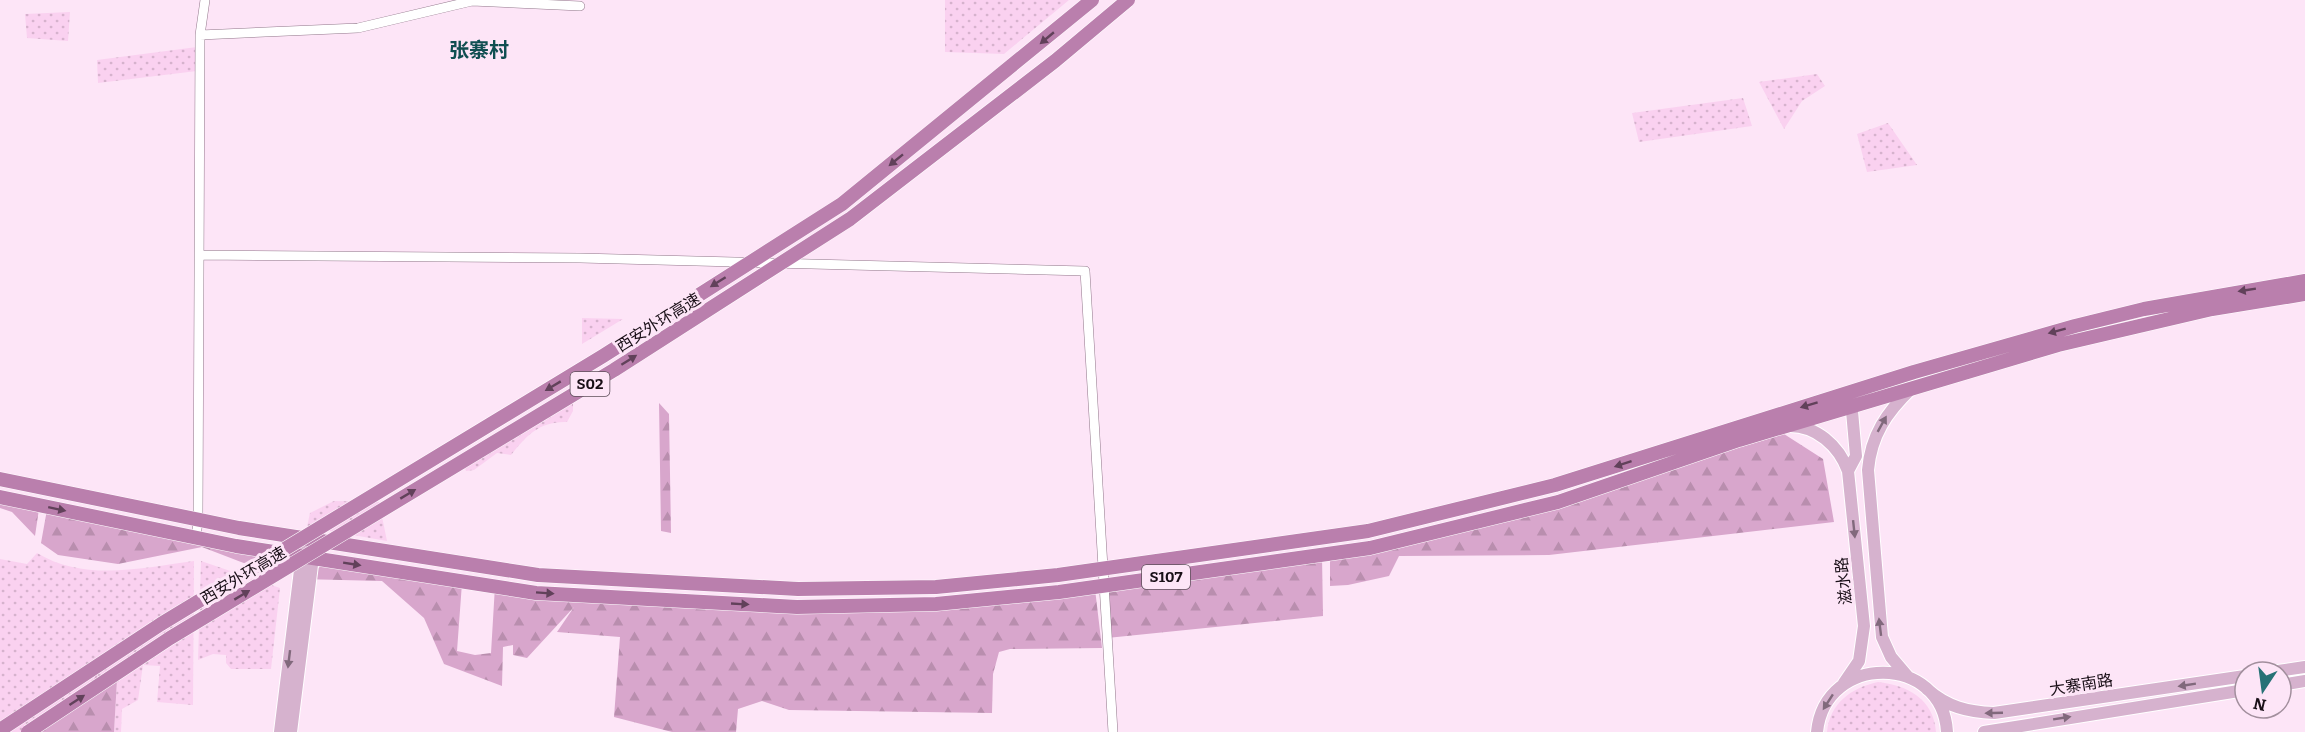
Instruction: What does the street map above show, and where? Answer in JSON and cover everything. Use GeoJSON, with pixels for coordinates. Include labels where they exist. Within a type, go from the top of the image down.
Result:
{"type":"FeatureCollection","features":[{"type":"Feature","properties":{"kind":"highway","name":"西安外环高速"},"geometry":{"type":"LineString","coordinates":[[0,730],[160,624],[603,356],[842,204],[1092,0]]}},
{"type":"Feature","properties":{"kind":"highway","name":"西安外环高速"},"geometry":{"type":"LineString","coordinates":[[28,732],[170,638],[614,370],[849,219],[1055,61],[1128,0]]}},
{"type":"Feature","properties":{"kind":"highway","name":"S107"},"geometry":{"type":"LineString","coordinates":[[0,479],[198,520],[538,575],[798,589],[936,586],[1102,569],[1368,531],[1555,485],[1990,350],[2144,309],[2305,281]]}},
{"type":"Feature","properties":{"kind":"highway","name":"S107"},"geometry":{"type":"LineString","coordinates":[[0,497],[196,538],[536,592],[797,607],[936,604],[1105,586],[1370,548],[1558,502],[1787,426],[2128,327],[2305,294]]}},
{"type":"Feature","properties":{"kind":"main road","name":"滋水路"},"geometry":{"type":"LineString","coordinates":[[1908,677],[1891,657],[1882,637],[1868,470],[1871,448],[1881,424],[1912,388]]}},
{"type":"Feature","properties":{"kind":"main road"},"geometry":{"type":"LineString","coordinates":[[1848,471],[1856,456],[1850,392]]}},
{"type":"Feature","properties":{"kind":"main road"},"geometry":{"type":"LineString","coordinates":[[1787,426],[1801,427],[1825,438],[1840,454],[1848,471]]}},
{"type":"Feature","properties":{"kind":"main road"},"geometry":{"type":"LineString","coordinates":[[1856,456],[1868,470]]}},
{"type":"Feature","properties":{"kind":"main road","name":"滋水路"},"geometry":{"type":"LineString","coordinates":[[1817,732],[1818,719],[1828,699],[1844,683],[1858,661],[1864,626],[1848,471]]}},
{"type":"Feature","properties":{"kind":"main road"},"geometry":{"type":"LineString","coordinates":[[291,732],[309,539]]}},
{"type":"Feature","properties":{"kind":"main road"},"geometry":{"type":"LineString","coordinates":[[280,732],[307,557]]}},
{"type":"Feature","properties":{"kind":"main road"},"geometry":{"type":"LineString","coordinates":[[1844,683],[1864,674],[1887,671],[1908,677]]}},
{"type":"Feature","properties":{"kind":"main road","name":"大寨南路"},"geometry":{"type":"LineString","coordinates":[[1908,677],[1946,704],[1994,713],[2233,678]]}},
{"type":"Feature","properties":{"kind":"main road"},"geometry":{"type":"LineString","coordinates":[[1927,689],[1941,707],[1947,732]]}},
{"type":"Feature","properties":{"kind":"main road","name":"大寨南路"},"geometry":{"type":"LineString","coordinates":[[1984,732],[1996,728],[2233,692]]}},
{"type":"Feature","properties":{"kind":"street"},"geometry":{"type":"LineString","coordinates":[[196,538],[198,520],[200,35],[205,0]]}},
{"type":"Feature","properties":{"kind":"street"},"geometry":{"type":"LineString","coordinates":[[200,35],[358,28],[471,1],[580,6]]}},
{"type":"Feature","properties":{"kind":"street"},"geometry":{"type":"LineString","coordinates":[[199,255],[580,258],[1085,271],[1113,732]]}},
{"type":"Feature","properties":{"kind":"shaded area"},"geometry":{"type":"Polygon","coordinates":[[[945,0],[1069,0],[1004,54],[945,52],[945,0]]]}},
{"type":"Feature","properties":{"kind":"shaded area"},"geometry":{"type":"Polygon","coordinates":[[[70,12],[68,41],[27,38],[25,14],[70,12]]]}},
{"type":"Feature","properties":{"kind":"shaded area"},"geometry":{"type":"Polygon","coordinates":[[[197,47],[197,71],[98,83],[97,60],[197,47]]]}},
{"type":"Feature","properties":{"kind":"shaded area"},"geometry":{"type":"Polygon","coordinates":[[[1817,74],[1825,86],[1802,101],[1784,129],[1759,82],[1817,74]]]}},
{"type":"Feature","properties":{"kind":"shaded area"},"geometry":{"type":"Polygon","coordinates":[[[1743,98],[1752,126],[1639,142],[1632,113],[1743,98]]]}},
{"type":"Feature","properties":{"kind":"shaded area"},"geometry":{"type":"Polygon","coordinates":[[[1888,123],[1917,165],[1867,172],[1857,134],[1888,123]]]}},
{"type":"Feature","properties":{"kind":"shaded area"},"geometry":{"type":"Polygon","coordinates":[[[582,318],[623,319],[582,344],[582,318]]]}},
{"type":"Feature","properties":{"kind":"shaded area"},"geometry":{"type":"Polygon","coordinates":[[[573,400],[573,411],[567,422],[557,422],[542,427],[523,441],[511,455],[497,453],[474,470],[466,471],[465,468],[573,400]]]}},
{"type":"Feature","properties":{"kind":"shaded area"},"geometry":{"type":"Polygon","coordinates":[[[334,501],[379,502],[387,541],[307,527],[310,513],[334,501]]]}},
{"type":"Feature","properties":{"kind":"shaded area"},"geometry":{"type":"Polygon","coordinates":[[[37,553],[55,562],[94,570],[134,569],[194,561],[193,705],[157,702],[160,666],[143,665],[138,700],[122,709],[121,732],[114,732],[117,681],[103,691],[96,675],[90,692],[37,732],[0,732],[0,559],[27,564],[37,553]]]}},
{"type":"Feature","properties":{"kind":"shaded area"},"geometry":{"type":"Polygon","coordinates":[[[201,561],[280,588],[271,669],[231,669],[226,663],[226,655],[213,654],[198,660],[201,561]]]}},
{"type":"Feature","properties":{"kind":"shaded area"},"geometry":{"type":"Polygon","coordinates":[[[1878,682],[1909,690],[1924,702],[1934,720],[1936,732],[1827,732],[1832,713],[1844,698],[1859,688],[1878,682]]]}},
{"type":"Feature","properties":{"kind":"green space"},"geometry":{"type":"Polygon","coordinates":[[[659,403],[669,414],[671,533],[661,531],[659,403]]]}},
{"type":"Feature","properties":{"kind":"green space"},"geometry":{"type":"Polygon","coordinates":[[[1784,434],[1823,459],[1834,522],[1549,555],[1399,556],[1389,576],[1348,585],[1330,586],[1330,555],[1500,519],[1784,434]]]}},
{"type":"Feature","properties":{"kind":"green space"},"geometry":{"type":"Polygon","coordinates":[[[0,494],[40,502],[35,536],[12,512],[0,508],[0,494]]]}},
{"type":"Feature","properties":{"kind":"green space"},"geometry":{"type":"Polygon","coordinates":[[[48,504],[264,551],[283,578],[202,547],[118,564],[58,555],[41,543],[48,504]]]}},
{"type":"Feature","properties":{"kind":"green space"},"geometry":{"type":"Polygon","coordinates":[[[1322,556],[1323,616],[1107,638],[1105,587],[1322,556]]]}},
{"type":"Feature","properties":{"kind":"green space"},"geometry":{"type":"Polygon","coordinates":[[[328,562],[462,583],[457,651],[475,655],[491,653],[495,586],[795,605],[1095,589],[1102,648],[1010,649],[999,652],[993,674],[992,713],[789,710],[762,701],[738,709],[736,732],[672,732],[614,717],[620,637],[557,632],[574,607],[527,658],[513,655],[513,645],[503,647],[502,686],[444,664],[424,618],[382,581],[300,579],[328,562]]]}},
{"type":"Feature","properties":{"kind":"green space"},"geometry":{"type":"Polygon","coordinates":[[[96,674],[103,690],[117,680],[114,732],[37,732],[90,692],[96,674]]]}},
{"type":"Feature","properties":{"kind":"district","name":"张寨村"},"geometry":{"type":"Point","coordinates":[479,50]}}]}
